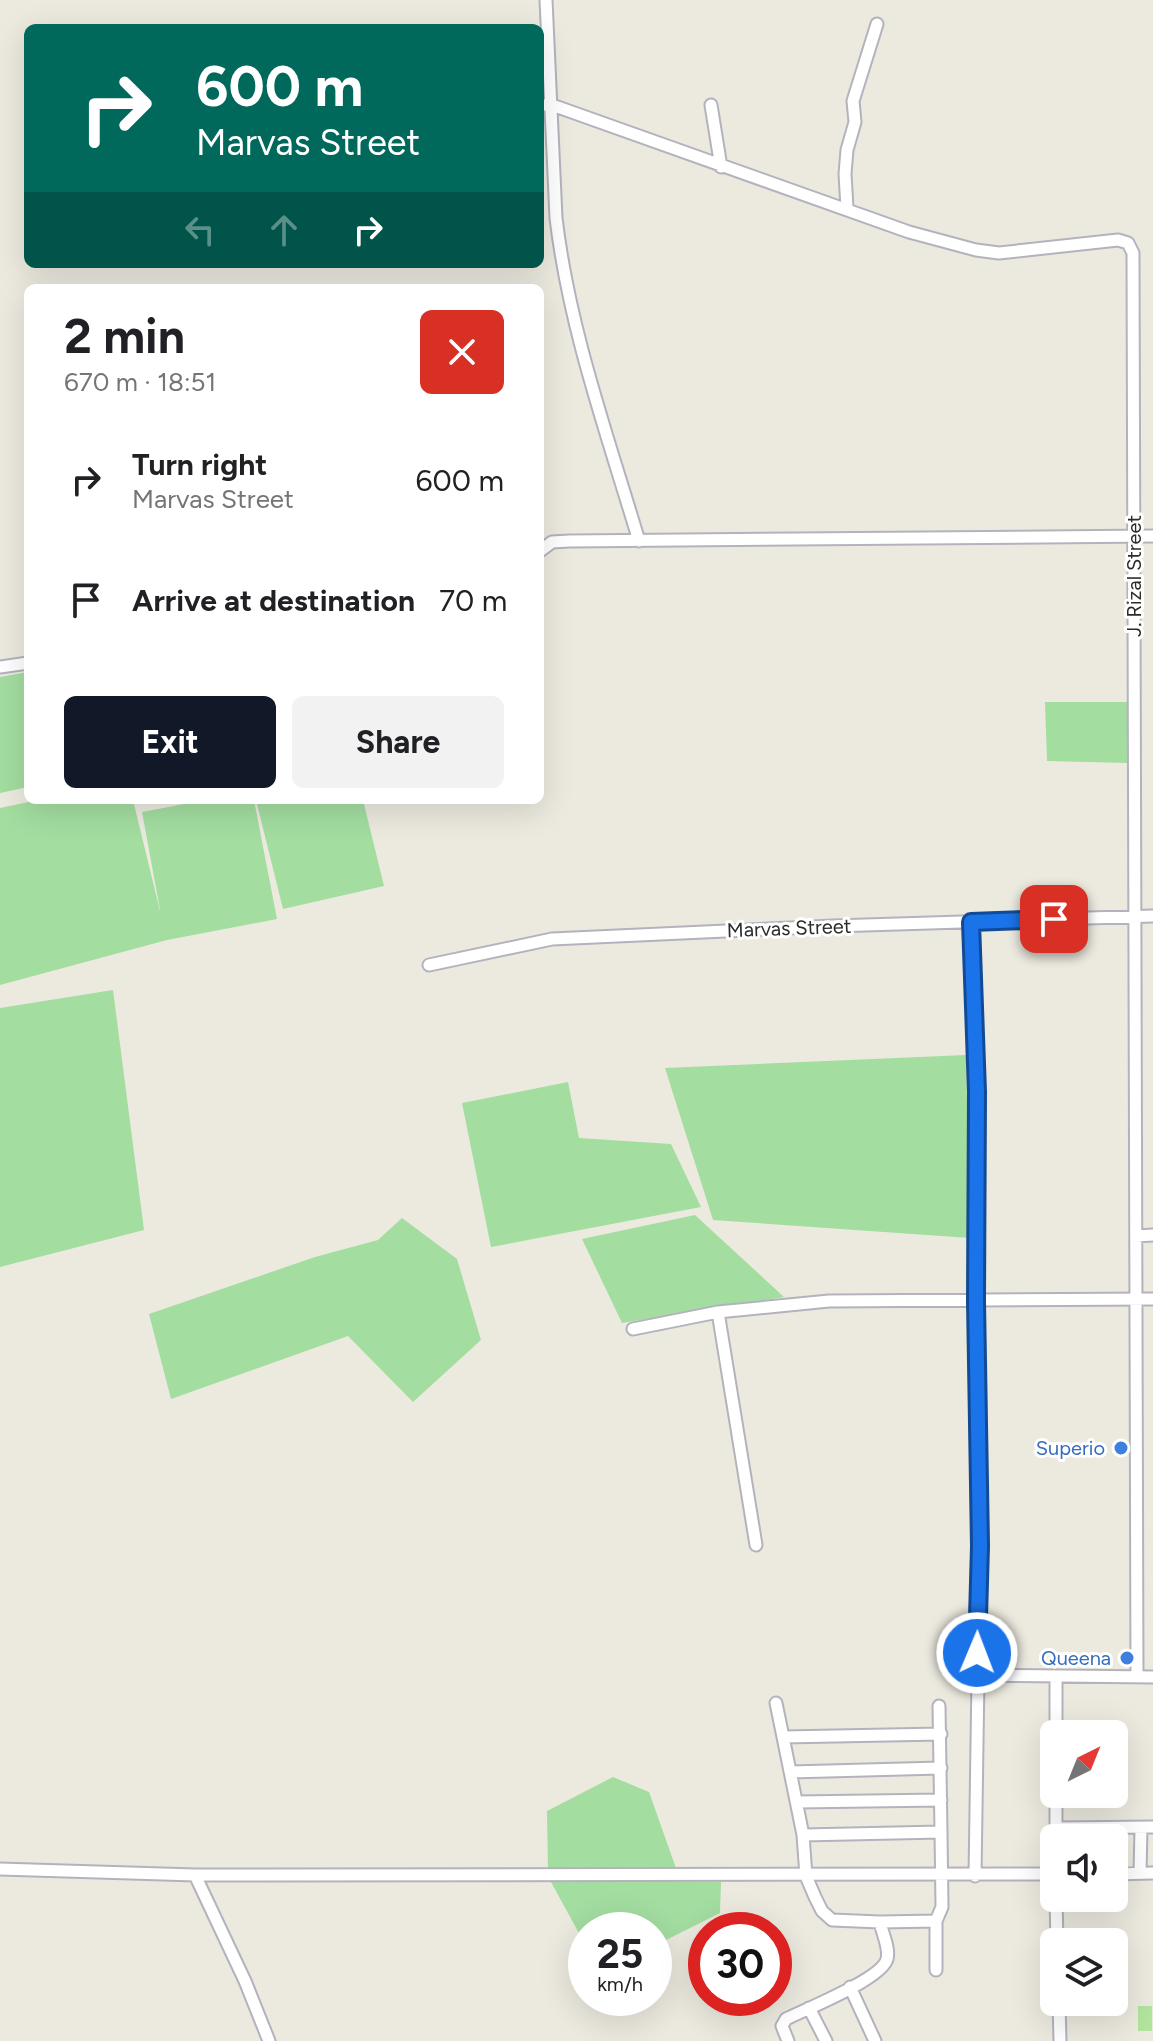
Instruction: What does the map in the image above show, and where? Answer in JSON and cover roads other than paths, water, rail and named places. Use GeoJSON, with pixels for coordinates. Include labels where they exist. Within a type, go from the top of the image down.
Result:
{"type":"FeatureCollection","features":[{"type":"Feature","properties":{"kind":"street"},"geometry":{"type":"LineString","coordinates":[[546,0],[546,105],[556,218],[566,283],[576,328],[639,541]]}},
{"type":"Feature","properties":{"kind":"street"},"geometry":{"type":"LineString","coordinates":[[546,105],[847,208],[845,174],[847,150],[855,122],[853,101],[877,24]]}},
{"type":"Feature","properties":{"kind":"street"},"geometry":{"type":"LineString","coordinates":[[711,105],[721,167]]}},
{"type":"Feature","properties":{"kind":"street","name":"J. Rizal Street"},"geometry":{"type":"LineString","coordinates":[[847,208],[909,232],[976,250],[999,253],[1118,240],[1128,243],[1133,253],[1137,1677]]}},
{"type":"Feature","properties":{"kind":"street"},"geometry":{"type":"LineString","coordinates":[[544,548],[552,542],[1153,536]]}},
{"type":"Feature","properties":{"kind":"street"},"geometry":{"type":"LineString","coordinates":[[0,667],[24,664]]}},
{"type":"Feature","properties":{"kind":"street","name":"Marvas Street"},"geometry":{"type":"LineString","coordinates":[[429,965],[552,939],[1153,916]]}},
{"type":"Feature","properties":{"kind":"street"},"geometry":{"type":"LineString","coordinates":[[971,922],[977,1092],[980,1546],[975,1876]]}},
{"type":"Feature","properties":{"kind":"street"},"geometry":{"type":"LineString","coordinates":[[1136,1236],[1153,1235]]}},
{"type":"Feature","properties":{"kind":"street"},"geometry":{"type":"LineString","coordinates":[[633,1329],[718,1312],[829,1301],[1153,1299]]}},
{"type":"Feature","properties":{"kind":"street"},"geometry":{"type":"LineString","coordinates":[[718,1312],[756,1545]]}},
{"type":"Feature","properties":{"kind":"street"},"geometry":{"type":"LineString","coordinates":[[977,1675],[1153,1677]]}},
{"type":"Feature","properties":{"kind":"street"},"geometry":{"type":"LineString","coordinates":[[1056,1677],[1056,1720]]}},
{"type":"Feature","properties":{"kind":"street"},"geometry":{"type":"LineString","coordinates":[[776,1703],[803,1835],[806,1876],[827,1917],[837,1921],[936,1921]]}},
{"type":"Feature","properties":{"kind":"street"},"geometry":{"type":"LineString","coordinates":[[936,1970],[936,1921],[942,1910],[943,1876],[939,1706]]}},
{"type":"Feature","properties":{"kind":"street"},"geometry":{"type":"LineString","coordinates":[[783,1737],[941,1734]]}},
{"type":"Feature","properties":{"kind":"street"},"geometry":{"type":"LineString","coordinates":[[790,1772],[941,1768]]}},
{"type":"Feature","properties":{"kind":"street"},"geometry":{"type":"LineString","coordinates":[[797,1802],[941,1800]]}},
{"type":"Feature","properties":{"kind":"street"},"geometry":{"type":"LineString","coordinates":[[1140,1873],[1147,1828]]}},
{"type":"Feature","properties":{"kind":"street"},"geometry":{"type":"LineString","coordinates":[[803,1835],[941,1832]]}},
{"type":"Feature","properties":{"kind":"street"},"geometry":{"type":"LineString","coordinates":[[0,1869],[195,1875],[1040,1874]]}},
{"type":"Feature","properties":{"kind":"street"},"geometry":{"type":"LineString","coordinates":[[1128,1873],[1153,1873]]}},
{"type":"Feature","properties":{"kind":"street"},"geometry":{"type":"LineString","coordinates":[[195,1875],[245,1981],[269,2041]]}},
{"type":"Feature","properties":{"kind":"street"},"geometry":{"type":"LineString","coordinates":[[788,2041],[783,2032],[783,2023],[872,1976],[887,1960],[880,1922]]}},
{"type":"Feature","properties":{"kind":"street"},"geometry":{"type":"LineString","coordinates":[[850,1987],[875,2041]]}},
{"type":"Feature","properties":{"kind":"street"},"geometry":{"type":"LineString","coordinates":[[809,2008],[826,2041]]}},
{"type":"Feature","properties":{"kind":"street"},"geometry":{"type":"LineString","coordinates":[[1059,2016],[1060,2041]]}},
{"type":"Feature","properties":{"kind":"place","name":"Superio"},"geometry":{"type":"Point","coordinates":[1121,1448]}},
{"type":"Feature","properties":{"kind":"place","name":"Queena"},"geometry":{"type":"Point","coordinates":[1127,1658]}}]}
